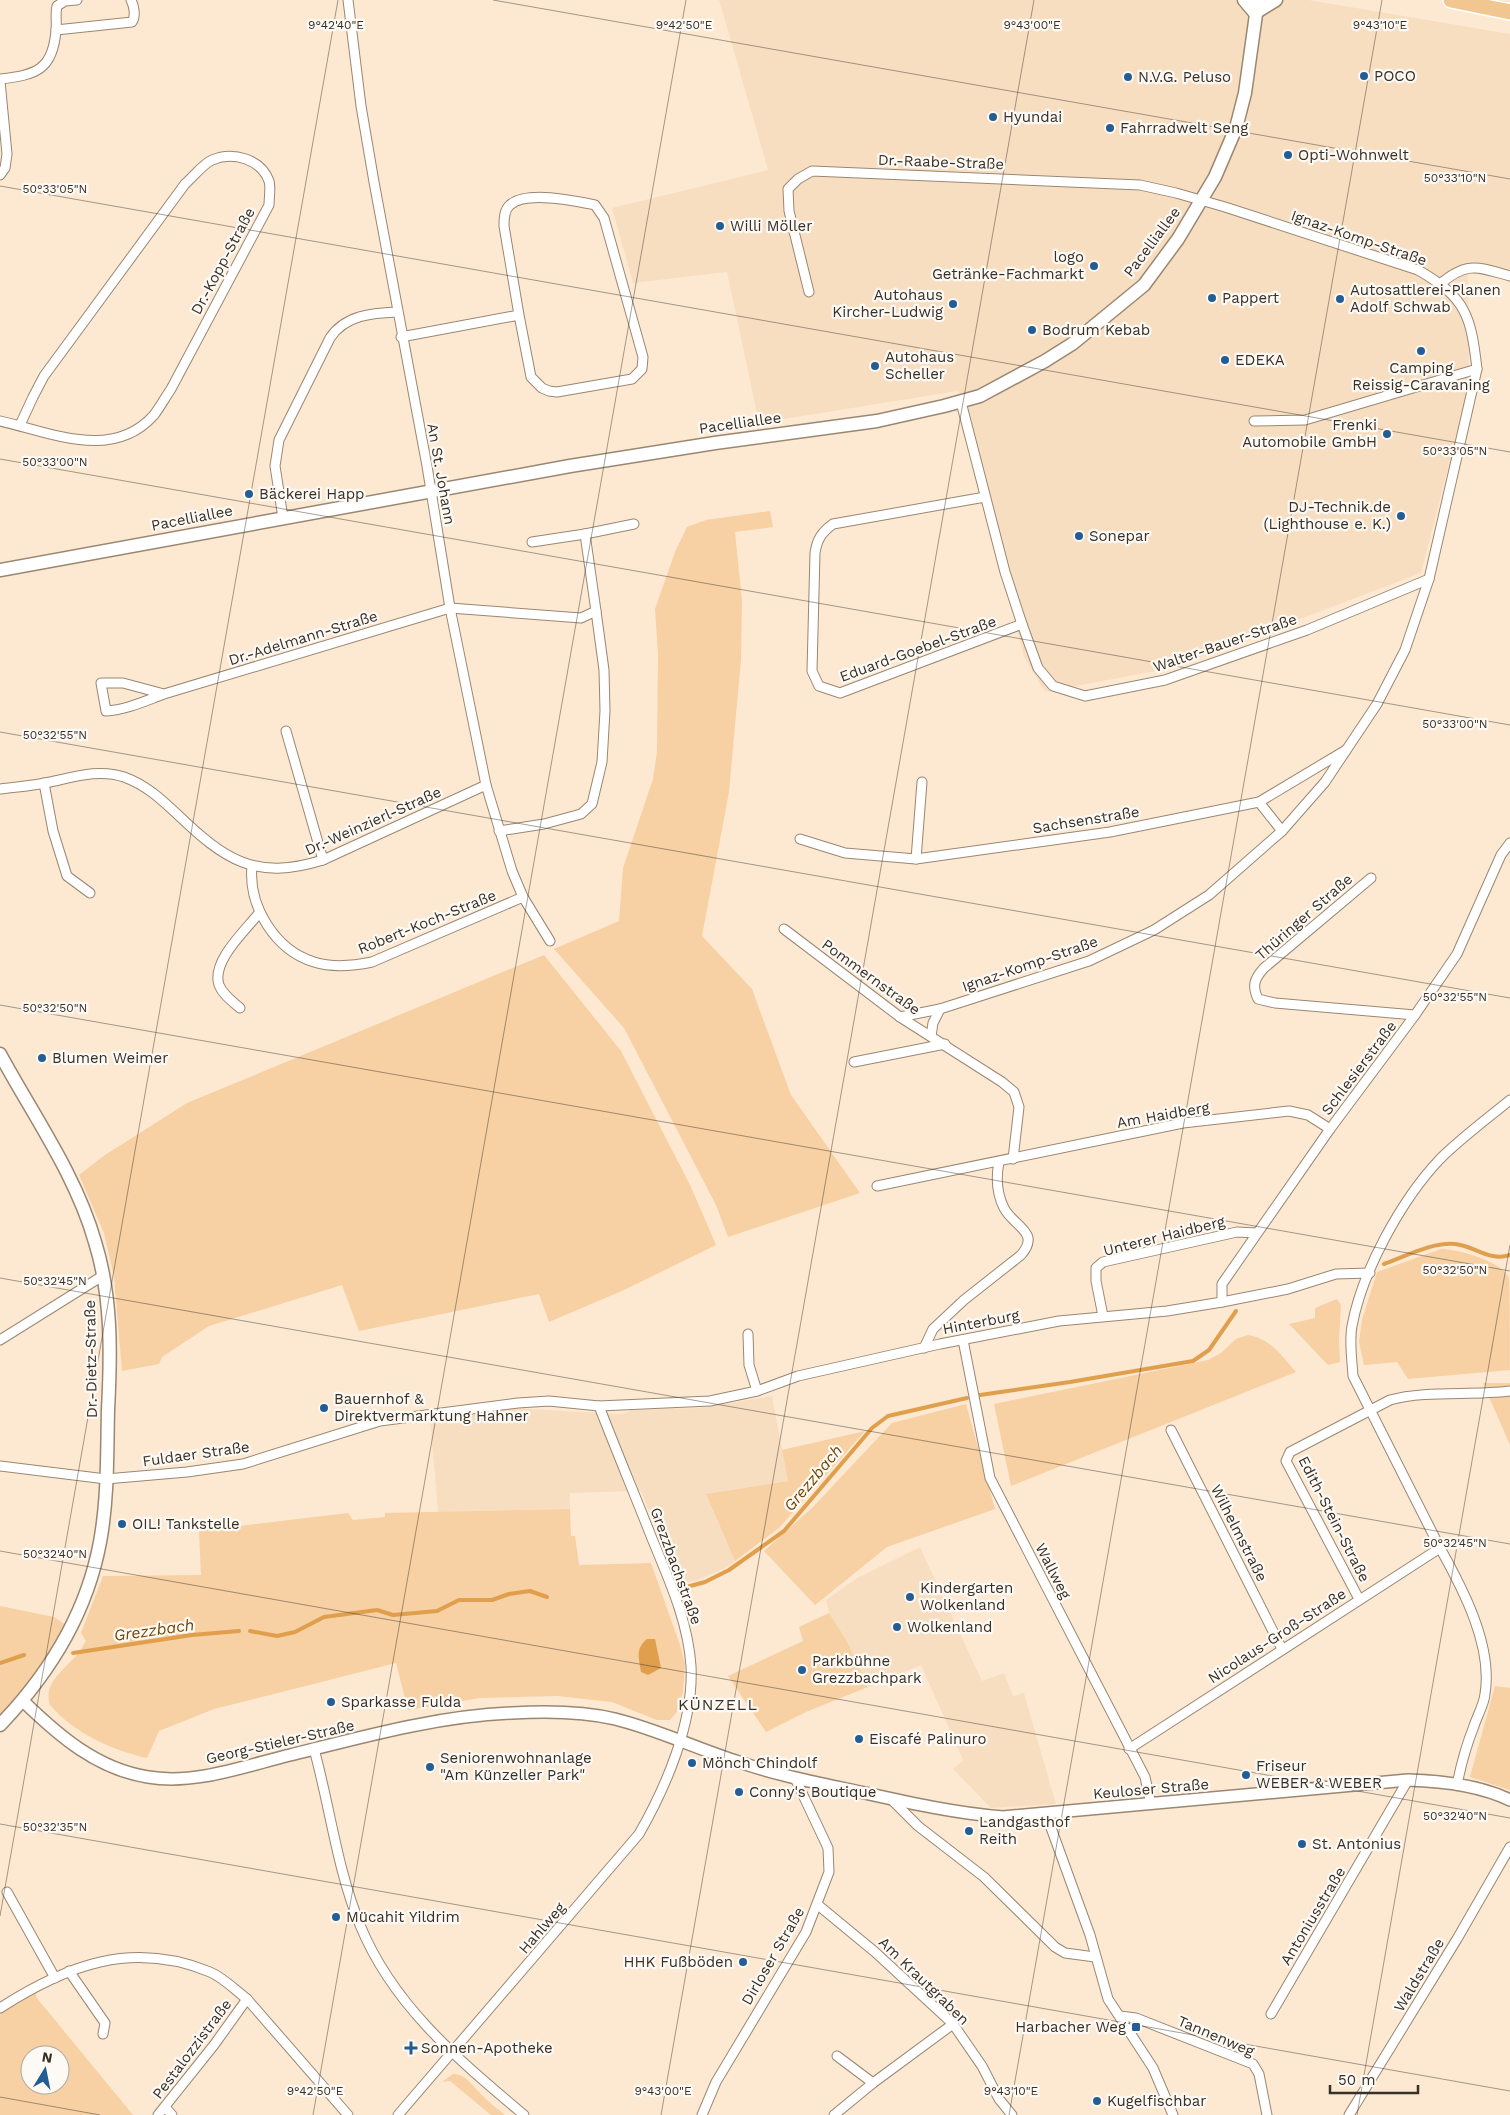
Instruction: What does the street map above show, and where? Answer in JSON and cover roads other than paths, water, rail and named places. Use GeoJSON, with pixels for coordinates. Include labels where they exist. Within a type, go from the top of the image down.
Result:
{"type":"FeatureCollection","features":[{"type":"Feature","properties":{"kind":"main road"},"geometry":{"type":"LineString","coordinates":[[1244,0],[1255,13],[1276,0]]}},
{"type":"Feature","properties":{"kind":"main road","name":"Pacelliallee"},"geometry":{"type":"LineString","coordinates":[[0,570],[649,453],[877,420],[960,402],[997,387],[1072,344],[1144,284],[1178,239],[1215,177],[1241,111],[1258,0]]}},
{"type":"Feature","properties":{"kind":"main road"},"geometry":{"type":"LineString","coordinates":[[1451,0],[1507,8]]}},
{"type":"Feature","properties":{"kind":"main road","name":"Dr.-Dietz-Straße"},"geometry":{"type":"LineString","coordinates":[[0,1054],[72,1182],[95,1240],[104,1275],[110,1333],[106,1479],[100,1541],[92,1575],[58,1651],[23,1701],[0,1725]]}},
{"type":"Feature","properties":{"kind":"street"},"geometry":{"type":"LineString","coordinates":[[0,175],[6,168],[7,154],[0,80],[26,76],[40,68],[53,51],[57,6],[65,1],[77,0]]}},
{"type":"Feature","properties":{"kind":"street"},"geometry":{"type":"LineString","coordinates":[[56,30],[132,22],[134,19],[133,5],[130,0]]}},
{"type":"Feature","properties":{"kind":"street","name":"An St. Johann"},"geometry":{"type":"LineString","coordinates":[[348,0],[361,106],[401,336],[431,491],[450,608],[486,785],[499,831],[523,897],[550,941]]}},
{"type":"Feature","properties":{"kind":"street","name":"Dr.-Kopp-Straße"},"geometry":{"type":"LineString","coordinates":[[0,421],[78,441],[101,441],[130,432],[153,415],[171,389],[268,205],[269,182],[260,166],[247,159],[233,156],[211,160],[185,184],[44,376],[32,397],[20,425]]}},
{"type":"Feature","properties":{"kind":"street","name":"Dr.-Raabe-Straße"},"geometry":{"type":"LineString","coordinates":[[809,292],[789,211],[788,189],[798,178],[812,171],[1140,185],[1202,200]]}},
{"type":"Feature","properties":{"kind":"street"},"geometry":{"type":"LineString","coordinates":[[531,198],[573,200],[595,205],[604,218],[643,357],[642,369],[632,379],[556,392],[542,388],[531,377],[519,315],[504,226],[504,216],[509,206],[518,199],[531,198]]}},
{"type":"Feature","properties":{"kind":"street","name":"Ignaz-Komp-Straße"},"geometry":{"type":"LineString","coordinates":[[900,1017],[940,1009],[1089,960],[1154,930],[1209,895],[1282,831],[1325,782],[1377,704],[1405,650],[1429,579],[1477,369],[1473,335],[1468,318],[1460,303],[1440,284],[1418,270],[1202,200]]}},
{"type":"Feature","properties":{"kind":"street"},"geometry":{"type":"LineString","coordinates":[[1440,284],[1453,273],[1468,268],[1483,268],[1510,276]]}},
{"type":"Feature","properties":{"kind":"street"},"geometry":{"type":"LineString","coordinates":[[283,518],[275,466],[279,440],[330,338],[340,326],[352,318],[382,312],[397,312]]}},
{"type":"Feature","properties":{"kind":"street"},"geometry":{"type":"LineString","coordinates":[[401,336],[519,315]]}},
{"type":"Feature","properties":{"kind":"street"},"geometry":{"type":"LineString","coordinates":[[1254,421],[1305,420],[1477,369]]}},
{"type":"Feature","properties":{"kind":"street","name":"Walter-Bauer-Straße"},"geometry":{"type":"LineString","coordinates":[[960,402],[1022,624],[1038,668],[1053,686],[1085,696],[1165,680],[1306,630],[1429,579]]}},
{"type":"Feature","properties":{"kind":"street","name":"Eduard-Goebel-Straße"},"geometry":{"type":"LineString","coordinates":[[985,497],[833,524],[826,528],[818,538],[815,553],[812,671],[819,686],[840,693],[1022,624]]}},
{"type":"Feature","properties":{"kind":"street"},"geometry":{"type":"LineString","coordinates":[[532,542],[634,524]]}},
{"type":"Feature","properties":{"kind":"street"},"geometry":{"type":"LineString","coordinates":[[499,831],[544,824],[580,814],[592,804],[602,762],[605,711],[604,670],[585,534]]}},
{"type":"Feature","properties":{"kind":"street"},"geometry":{"type":"LineString","coordinates":[[450,608],[581,618],[596,611]]}},
{"type":"Feature","properties":{"kind":"street","name":"Dr.-Adelmann-Straße"},"geometry":{"type":"LineString","coordinates":[[164,694],[123,683],[101,683],[106,710],[129,707],[164,694],[450,608]]}},
{"type":"Feature","properties":{"kind":"street"},"geometry":{"type":"LineString","coordinates":[[286,731],[323,860]]}},
{"type":"Feature","properties":{"kind":"street","name":"Sachsenstraße"},"geometry":{"type":"LineString","coordinates":[[800,839],[845,853],[916,859],[1110,832],[1259,802],[1348,748]]}},
{"type":"Feature","properties":{"kind":"street","name":"Dr.-Weinzierl-Straße"},"geometry":{"type":"LineString","coordinates":[[0,789],[96,773],[122,777],[146,786],[216,849],[240,862],[252,866],[298,868],[323,860],[486,785]]}},
{"type":"Feature","properties":{"kind":"street"},"geometry":{"type":"LineString","coordinates":[[916,859],[922,782]]}},
{"type":"Feature","properties":{"kind":"street"},"geometry":{"type":"LineString","coordinates":[[44,783],[53,831],[68,876],[90,893]]}},
{"type":"Feature","properties":{"kind":"street"},"geometry":{"type":"LineString","coordinates":[[1259,802],[1282,831]]}},
{"type":"Feature","properties":{"kind":"street","name":"Schlesierstraße"},"geometry":{"type":"LineString","coordinates":[[1222,1302],[1222,1284],[1330,1129],[1415,1015],[1457,954],[1500,855],[1510,843]]}},
{"type":"Feature","properties":{"kind":"street","name":"Robert-Koch-Straße"},"geometry":{"type":"LineString","coordinates":[[252,866],[250,877],[260,912],[278,939],[299,955],[315,963],[346,966],[372,962],[523,897]]}},
{"type":"Feature","properties":{"kind":"street","name":"Thüringer Straße"},"geometry":{"type":"LineString","coordinates":[[1370,878],[1264,968],[1256,977],[1253,988],[1258,999],[1275,1003],[1415,1015]]}},
{"type":"Feature","properties":{"kind":"street"},"geometry":{"type":"LineString","coordinates":[[240,1008],[222,990],[219,984],[219,970],[223,957],[260,912]]}},
{"type":"Feature","properties":{"kind":"street","name":"Pommernstraße"},"geometry":{"type":"LineString","coordinates":[[784,929],[900,1017],[945,1044],[1014,1092],[1018,1107],[1013,1159]]}},
{"type":"Feature","properties":{"kind":"street"},"geometry":{"type":"LineString","coordinates":[[931,1036],[933,1023],[940,1009]]}},
{"type":"Feature","properties":{"kind":"street"},"geometry":{"type":"LineString","coordinates":[[854,1062],[945,1044]]}},
{"type":"Feature","properties":{"kind":"street"},"geometry":{"type":"LineString","coordinates":[[1457,1785],[1462,1758],[1485,1696],[1487,1670],[1479,1632],[1455,1574],[1353,1376],[1352,1327],[1360,1298],[1370,1273],[1391,1226],[1411,1193],[1441,1158],[1510,1100]]}},
{"type":"Feature","properties":{"kind":"street","name":"Am Haidberg"},"geometry":{"type":"LineString","coordinates":[[877,1186],[1182,1123],[1290,1111],[1308,1115],[1330,1129]]}},
{"type":"Feature","properties":{"kind":"street"},"geometry":{"type":"LineString","coordinates":[[924,1348],[933,1329],[964,1300],[1021,1256],[1028,1247],[1029,1239],[1025,1232],[1004,1208],[996,1178],[999,1162]]}},
{"type":"Feature","properties":{"kind":"street","name":"Unterer Haidberg"},"geometry":{"type":"LineString","coordinates":[[1103,1316],[1096,1281],[1096,1268],[1103,1262],[1237,1232],[1257,1233]]}},
{"type":"Feature","properties":{"kind":"street","name":"Hinterburg"},"geometry":{"type":"LineString","coordinates":[[599,1406],[710,1401],[757,1391],[798,1376],[963,1340],[1059,1322],[1103,1316],[1167,1311],[1222,1302],[1288,1289],[1336,1274],[1370,1273]]}},
{"type":"Feature","properties":{"kind":"street"},"geometry":{"type":"LineString","coordinates":[[0,1340],[104,1275]]}},
{"type":"Feature","properties":{"kind":"street"},"geometry":{"type":"LineString","coordinates":[[748,1334],[749,1365],[757,1391]]}},
{"type":"Feature","properties":{"kind":"street","name":"Wallweg"},"geometry":{"type":"LineString","coordinates":[[963,1340],[990,1478],[1145,1778],[1152,1804]]}},
{"type":"Feature","properties":{"kind":"street"},"geometry":{"type":"LineString","coordinates":[[1370,1411],[1390,1400],[1403,1396],[1510,1391]]}},
{"type":"Feature","properties":{"kind":"street","name":"Fuldaer Straße"},"geometry":{"type":"LineString","coordinates":[[0,1466],[106,1479],[188,1472],[243,1464],[380,1421],[518,1403],[549,1401],[599,1406]]}},
{"type":"Feature","properties":{"kind":"street","name":"Grezzbachstraße"},"geometry":{"type":"LineString","coordinates":[[599,1406],[684,1624],[691,1668],[690,1692],[680,1741]]}},
{"type":"Feature","properties":{"kind":"street","name":"Edith-Stein-Straße"},"geometry":{"type":"LineString","coordinates":[[1359,1599],[1286,1461],[1290,1452],[1370,1411]]}},
{"type":"Feature","properties":{"kind":"street","name":"Wilhelmstraße"},"geometry":{"type":"LineString","coordinates":[[1171,1430],[1282,1649]]}},
{"type":"Feature","properties":{"kind":"street","name":"Nicolaus-Groß-Straße"},"geometry":{"type":"LineString","coordinates":[[1129,1749],[1440,1548]]}},
{"type":"Feature","properties":{"kind":"street","name":"Georg-Stieler-Straße"},"geometry":{"type":"LineString","coordinates":[[23,1701],[52,1730],[81,1751],[108,1766],[149,1777],[180,1778],[211,1774],[314,1749],[468,1716],[513,1712],[572,1712],[592,1714],[622,1721],[736,1762],[795,1778]]}},
{"type":"Feature","properties":{"kind":"street","name":"Hahlweg"},"geometry":{"type":"LineString","coordinates":[[398,2115],[639,1834],[650,1815],[680,1741]]}},
{"type":"Feature","properties":{"kind":"street"},"geometry":{"type":"LineString","coordinates":[[314,1749],[351,1899],[371,1950],[389,1981],[422,2023],[452,2054],[524,2115]]}},
{"type":"Feature","properties":{"kind":"street","name":"Keuloser Straße"},"geometry":{"type":"LineString","coordinates":[[795,1778],[890,1799],[976,1815],[1003,1817],[1408,1780],[1457,1785],[1482,1790],[1510,1800]]}},
{"type":"Feature","properties":{"kind":"street","name":"Dirloser Straße"},"geometry":{"type":"LineString","coordinates":[[702,2115],[716,2082],[806,1932],[818,1906],[829,1872],[828,1848],[795,1778]]}},
{"type":"Feature","properties":{"kind":"street","name":"Antoniusstraße"},"geometry":{"type":"LineString","coordinates":[[1271,2014],[1408,1780]]}},
{"type":"Feature","properties":{"kind":"street"},"geometry":{"type":"LineString","coordinates":[[890,1799],[918,1826],[984,1877],[1055,1947],[1065,1953],[1095,1957]]}},
{"type":"Feature","properties":{"kind":"street"},"geometry":{"type":"LineString","coordinates":[[1046,1814],[1072,1883],[1108,1999],[1153,2068],[1173,2115]]}},
{"type":"Feature","properties":{"kind":"street","name":"Waldstraße"},"geometry":{"type":"LineString","coordinates":[[1349,2115],[1457,1939],[1510,1847]]}},
{"type":"Feature","properties":{"kind":"street"},"geometry":{"type":"LineString","coordinates":[[7,1892],[55,1978]]}},
{"type":"Feature","properties":{"kind":"street","name":"Am Krautgraben"},"geometry":{"type":"LineString","coordinates":[[818,1906],[875,1952],[953,2024],[982,2066],[999,2099],[1012,2115]]}},
{"type":"Feature","properties":{"kind":"street"},"geometry":{"type":"LineString","coordinates":[[0,2008],[69,1971],[96,1962],[122,1957],[154,1958],[211,1973],[247,1999],[348,2115]]}},
{"type":"Feature","properties":{"kind":"street"},"geometry":{"type":"LineString","coordinates":[[69,1971],[105,2023],[104,2034]]}},
{"type":"Feature","properties":{"kind":"street","name":"Pestalozzistraße"},"geometry":{"type":"LineString","coordinates":[[158,2115],[214,2045],[247,1999]]}},
{"type":"Feature","properties":{"kind":"street","name":"Tannenweg"},"geometry":{"type":"LineString","coordinates":[[1120,2016],[1136,2018],[1253,2064],[1259,2074],[1267,2115]]}},
{"type":"Feature","properties":{"kind":"street"},"geometry":{"type":"LineString","coordinates":[[834,2115],[873,2083],[953,2024]]}},
{"type":"Feature","properties":{"kind":"street"},"geometry":{"type":"LineString","coordinates":[[837,2056],[873,2083]]}},
{"type":"Feature","properties":{"kind":"street"},"geometry":{"type":"LineString","coordinates":[[165,2107],[172,2115]]}},
{"type":"Feature","properties":{"kind":"waterway","name":"Grezzbach"},"geometry":{"type":"LineString","coordinates":[[1384,1264],[1419,1250],[1446,1244],[1462,1245],[1496,1257],[1510,1255]]}},
{"type":"Feature","properties":{"kind":"waterway","name":"Grezzbach"},"geometry":{"type":"LineString","coordinates":[[980,1395],[1193,1361],[1209,1350],[1236,1311]]}},
{"type":"Feature","properties":{"kind":"waterway","name":"Grezzbach"},"geometry":{"type":"LineString","coordinates":[[683,1588],[705,1582],[729,1570],[784,1531],[872,1428],[888,1416],[967,1398]]}},
{"type":"Feature","properties":{"kind":"waterway","name":"Grezzbach"},"geometry":{"type":"LineString","coordinates":[[250,1631],[277,1636],[295,1632],[324,1617],[377,1610],[393,1615],[437,1611],[459,1600],[492,1600],[509,1594],[530,1591],[547,1597]]}},
{"type":"Feature","properties":{"kind":"waterway","name":"Grezzbach"},"geometry":{"type":"LineString","coordinates":[[73,1653],[192,1635],[239,1631]]}},
{"type":"Feature","properties":{"kind":"waterway","name":"Grezzbach"},"geometry":{"type":"LineString","coordinates":[[0,1663],[24,1655]]}},
{"type":"Feature","properties":{"kind":"place","name":"POCO"},"geometry":{"type":"Point","coordinates":[1364,76]}},
{"type":"Feature","properties":{"kind":"place","name":"N.V.G. Peluso"},"geometry":{"type":"Point","coordinates":[1128,77]}},
{"type":"Feature","properties":{"kind":"place","name":"Hyundai"},"geometry":{"type":"Point","coordinates":[993,117]}},
{"type":"Feature","properties":{"kind":"place","name":"Fahrradwelt Seng"},"geometry":{"type":"Point","coordinates":[1110,128]}},
{"type":"Feature","properties":{"kind":"place","name":"Opti-Wohnwelt"},"geometry":{"type":"Point","coordinates":[1288,155]}},
{"type":"Feature","properties":{"kind":"place","name":"Willi Möller"},"geometry":{"type":"Point","coordinates":[720,226]}},
{"type":"Feature","properties":{"kind":"place","name":"logo Getränke-Fachmarkt"},"geometry":{"type":"Point","coordinates":[1094,266]}},
{"type":"Feature","properties":{"kind":"place","name":"Pappert"},"geometry":{"type":"Point","coordinates":[1212,298]}},
{"type":"Feature","properties":{"kind":"place","name":"Autosattlerei-Planen Adolf Schwab"},"geometry":{"type":"Point","coordinates":[1340,299]}},
{"type":"Feature","properties":{"kind":"place","name":"Autohaus Kircher-Ludwig"},"geometry":{"type":"Point","coordinates":[953,304]}},
{"type":"Feature","properties":{"kind":"place","name":"Bodrum Kebab"},"geometry":{"type":"Point","coordinates":[1032,330]}},
{"type":"Feature","properties":{"kind":"place","name":"Camping Reissig-Caravaning"},"geometry":{"type":"Point","coordinates":[1421,351]}},
{"type":"Feature","properties":{"kind":"place","name":"EDEKA"},"geometry":{"type":"Point","coordinates":[1225,360]}},
{"type":"Feature","properties":{"kind":"place","name":"Autohaus Scheller"},"geometry":{"type":"Point","coordinates":[875,366]}},
{"type":"Feature","properties":{"kind":"place","name":"Frenki Automobile GmbH"},"geometry":{"type":"Point","coordinates":[1387,434]}},
{"type":"Feature","properties":{"kind":"place","name":"Bäckerei Happ"},"geometry":{"type":"Point","coordinates":[249,494]}},
{"type":"Feature","properties":{"kind":"place","name":"DJ-Technik.de (Lighthouse e. K.)"},"geometry":{"type":"Point","coordinates":[1401,516]}},
{"type":"Feature","properties":{"kind":"place","name":"Sonepar"},"geometry":{"type":"Point","coordinates":[1079,536]}},
{"type":"Feature","properties":{"kind":"place","name":"Blumen Weimer"},"geometry":{"type":"Point","coordinates":[42,1058]}},
{"type":"Feature","properties":{"kind":"place","name":"Bauernhof & Direktvermarktung Hahner"},"geometry":{"type":"Point","coordinates":[324,1408]}},
{"type":"Feature","properties":{"kind":"place","name":"OIL! Tankstelle"},"geometry":{"type":"Point","coordinates":[122,1524]}},
{"type":"Feature","properties":{"kind":"place","name":"Kindergarten Wolkenland"},"geometry":{"type":"Point","coordinates":[910,1597]}},
{"type":"Feature","properties":{"kind":"place","name":"Wolkenland"},"geometry":{"type":"Point","coordinates":[897,1627]}},
{"type":"Feature","properties":{"kind":"place","name":"Parkbühne Grezzbachpark"},"geometry":{"type":"Point","coordinates":[802,1670]}},
{"type":"Feature","properties":{"kind":"place","name":"Sparkasse Fulda"},"geometry":{"type":"Point","coordinates":[331,1702]}},
{"type":"Feature","properties":{"kind":"place","name":"Eiscafé Palinuro"},"geometry":{"type":"Point","coordinates":[859,1739]}},
{"type":"Feature","properties":{"kind":"place","name":"Mönch Chindolf"},"geometry":{"type":"Point","coordinates":[692,1763]}},
{"type":"Feature","properties":{"kind":"place","name":"Seniorenwohnanlage \"Am Künzeller Park\""},"geometry":{"type":"Point","coordinates":[430,1767]}},
{"type":"Feature","properties":{"kind":"place","name":"Friseur WEBER & WEBER"},"geometry":{"type":"Point","coordinates":[1246,1775]}},
{"type":"Feature","properties":{"kind":"place","name":"Conny's Boutique"},"geometry":{"type":"Point","coordinates":[739,1792]}},
{"type":"Feature","properties":{"kind":"place","name":"Landgasthof Reith"},"geometry":{"type":"Point","coordinates":[969,1831]}},
{"type":"Feature","properties":{"kind":"place","name":"St. Antonius"},"geometry":{"type":"Point","coordinates":[1302,1844]}},
{"type":"Feature","properties":{"kind":"place","name":"Mücahit Yildrim"},"geometry":{"type":"Point","coordinates":[336,1917]}},
{"type":"Feature","properties":{"kind":"place","name":"HHK Fußböden"},"geometry":{"type":"Point","coordinates":[743,1962]}},
{"type":"Feature","properties":{"kind":"place","name":"Harbacher Weg"},"geometry":{"type":"Point","coordinates":[1136,2027]}},
{"type":"Feature","properties":{"kind":"place","name":"Sonnen-Apotheke"},"geometry":{"type":"Point","coordinates":[411,2048]}},
{"type":"Feature","properties":{"kind":"place","name":"Kugelfischbar"},"geometry":{"type":"Point","coordinates":[1097,2101]}},
{"type":"Feature","properties":{"kind":"district","name":"KÜNZELL"},"geometry":{"type":"Point","coordinates":[718,1704]}}]}
